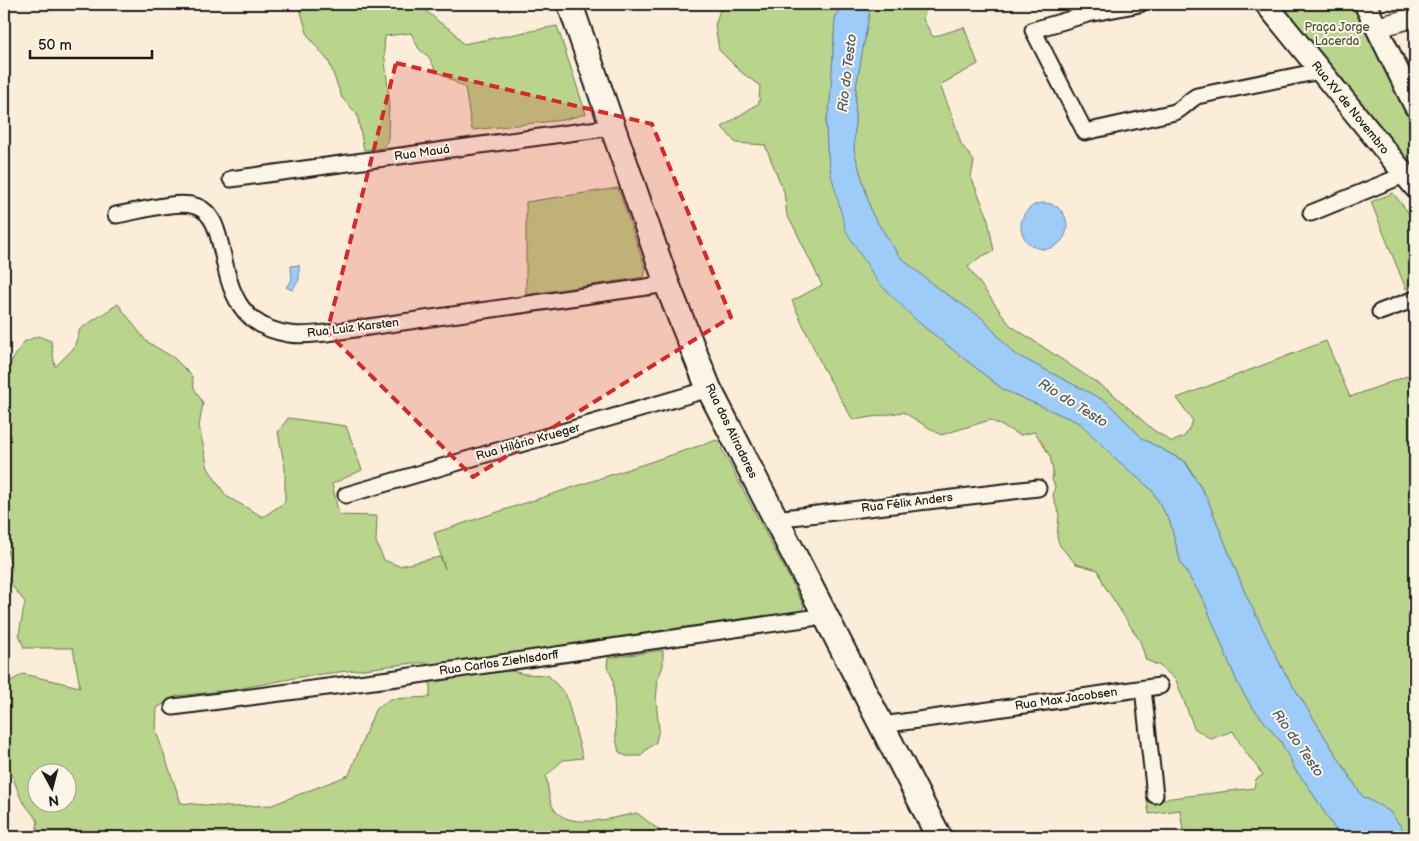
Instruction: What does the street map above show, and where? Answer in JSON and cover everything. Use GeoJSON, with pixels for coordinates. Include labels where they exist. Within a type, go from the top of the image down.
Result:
{"type":"FeatureCollection","features":[{"type":"Feature","properties":{"kind":"main road","name":"Rua dos Atiradores"},"geometry":{"type":"LineString","coordinates":[[570,4],[667,284],[709,389],[939,837]]}},
{"type":"Feature","properties":{"kind":"main road","name":"Rua XV de Novembro"},"geometry":{"type":"LineString","coordinates":[[1266,4],[1412,178]]}},
{"type":"Feature","properties":{"kind":"main road"},"geometry":{"type":"LineString","coordinates":[[1365,4],[1415,106]]}},
{"type":"Feature","properties":{"kind":"street"},"geometry":{"type":"LineString","coordinates":[[1140,4],[1099,11],[1033,30],[1085,132],[1175,112],[1197,96],[1320,70]]}},
{"type":"Feature","properties":{"kind":"street"},"geometry":{"type":"LineString","coordinates":[[1376,28],[1415,17]]}},
{"type":"Feature","properties":{"kind":"street","name":"Rua Mauá"},"geometry":{"type":"LineString","coordinates":[[231,178],[613,127]]}},
{"type":"Feature","properties":{"kind":"street"},"geometry":{"type":"LineString","coordinates":[[1311,213],[1412,178]]}},
{"type":"Feature","properties":{"kind":"street","name":"Rua Luiz Karsten"},"geometry":{"type":"LineString","coordinates":[[116,215],[181,205],[195,206],[207,212],[218,232],[229,283],[234,296],[245,313],[257,323],[289,334],[327,333],[667,284]]}},
{"type":"Feature","properties":{"kind":"street"},"geometry":{"type":"LineString","coordinates":[[1380,312],[1415,299]]}},
{"type":"Feature","properties":{"kind":"street","name":"Rua Hilário Krueger"},"geometry":{"type":"LineString","coordinates":[[346,495],[709,389]]}},
{"type":"Feature","properties":{"kind":"street","name":"Rua Félix Anders"},"geometry":{"type":"LineString","coordinates":[[775,519],[1038,488]]}},
{"type":"Feature","properties":{"kind":"street","name":"Rua Carlos Ziehlsdorff"},"geometry":{"type":"LineString","coordinates":[[173,707],[397,678],[825,616]]}},
{"type":"Feature","properties":{"kind":"street","name":"Rua Max Jacobsen"},"geometry":{"type":"LineString","coordinates":[[882,725],[1160,686]]}},
{"type":"Feature","properties":{"kind":"street"},"geometry":{"type":"LineString","coordinates":[[1143,689],[1155,795]]}},
{"type":"Feature","properties":{"kind":"highlighted area"},"geometry":{"type":"Polygon","coordinates":[[[396,63],[652,124],[731,317],[473,477],[327,332],[396,63]]]}},
{"type":"Feature","properties":{"kind":"green space"},"geometry":{"type":"Polygon","coordinates":[[[329,4],[345,4],[363,10],[419,4],[439,22],[453,31],[463,44],[557,26],[586,114],[563,120],[472,130],[465,88],[436,71],[429,57],[419,49],[411,33],[385,36],[384,50],[389,99],[388,140],[384,148],[364,150],[357,114],[342,98],[329,62],[308,36],[300,9],[329,4]]]}},
{"type":"Feature","properties":{"kind":"green space"},"geometry":{"type":"Polygon","coordinates":[[[722,4],[840,4],[835,20],[830,105],[826,122],[827,148],[831,174],[877,281],[918,322],[1004,390],[1080,423],[1116,459],[1152,490],[1170,522],[1181,563],[1204,601],[1238,684],[1250,704],[1281,742],[1296,771],[1308,786],[1340,837],[1184,837],[1180,810],[1149,814],[1147,801],[1254,788],[1256,779],[1263,775],[1244,750],[1233,731],[1211,739],[1194,728],[1176,680],[1160,666],[1146,660],[1140,641],[1104,585],[1098,570],[1076,564],[1060,546],[1057,537],[1059,515],[1053,496],[1055,486],[1052,480],[1053,472],[1050,456],[1035,432],[1020,435],[990,420],[941,435],[903,412],[853,420],[823,368],[792,301],[822,285],[787,216],[784,192],[765,145],[736,143],[722,127],[759,103],[760,86],[741,72],[719,50],[715,25],[722,4]]]}},
{"type":"Feature","properties":{"kind":"green space"},"geometry":{"type":"Polygon","coordinates":[[[871,4],[927,4],[923,19],[933,37],[964,27],[978,64],[940,85],[961,144],[974,161],[971,177],[987,215],[994,251],[980,257],[968,267],[1010,325],[1112,393],[1152,429],[1172,442],[1185,436],[1193,421],[1177,398],[1326,341],[1350,397],[1415,373],[1415,837],[1409,837],[1389,811],[1362,796],[1283,670],[1245,593],[1207,498],[1186,462],[1143,439],[1107,402],[1013,353],[982,318],[936,287],[899,256],[872,214],[854,151],[856,87],[871,4]]]}},
{"type":"Feature","properties":{"kind":"green space","name":"Praça Jorge Lacerda"},"geometry":{"type":"Polygon","coordinates":[[[1278,4],[1353,4],[1415,129],[1415,173],[1278,4]]]}},
{"type":"Feature","properties":{"kind":"green space"},"geometry":{"type":"Polygon","coordinates":[[[618,188],[646,270],[644,277],[526,295],[526,202],[618,188]]]}},
{"type":"Feature","properties":{"kind":"green space"},"geometry":{"type":"Polygon","coordinates":[[[1393,193],[1415,221],[1415,285],[1406,289],[1371,202],[1393,193]]]}},
{"type":"Feature","properties":{"kind":"green space"},"geometry":{"type":"Polygon","coordinates":[[[118,304],[146,341],[174,358],[192,376],[194,388],[203,403],[199,426],[208,468],[226,496],[263,517],[285,502],[285,469],[278,432],[288,418],[346,426],[362,470],[332,484],[339,515],[377,516],[376,542],[384,560],[399,566],[440,557],[445,569],[434,533],[717,440],[804,606],[801,613],[481,664],[525,674],[548,675],[566,695],[583,758],[563,760],[546,776],[550,800],[557,812],[566,818],[577,821],[603,820],[637,813],[659,830],[663,837],[33,837],[36,835],[38,821],[33,814],[78,814],[78,764],[28,764],[28,808],[21,799],[4,754],[4,685],[23,674],[80,687],[73,648],[24,648],[19,634],[25,602],[8,581],[12,568],[4,539],[4,373],[24,342],[38,336],[51,341],[55,367],[74,348],[80,329],[118,304]],[[414,663],[306,676],[232,690],[176,696],[157,708],[156,731],[181,803],[230,807],[272,805],[349,775],[375,710],[390,699],[430,697],[430,663],[414,663]]]}},
{"type":"Feature","properties":{"kind":"green space"},"geometry":{"type":"Polygon","coordinates":[[[663,650],[663,666],[658,678],[656,701],[659,729],[656,742],[641,756],[626,756],[619,752],[616,739],[613,679],[607,666],[608,658],[663,650]]]}},
{"type":"Feature","properties":{"kind":"water","name":"Rio do Testo"},"geometry":{"type":"Polygon","coordinates":[[[840,4],[871,4],[856,87],[854,151],[872,214],[899,256],[936,287],[982,318],[1013,353],[1107,402],[1143,439],[1185,462],[1207,498],[1245,593],[1283,670],[1362,796],[1389,811],[1409,837],[1340,837],[1308,786],[1296,771],[1281,742],[1250,704],[1238,684],[1204,601],[1181,563],[1170,522],[1152,490],[1116,459],[1080,423],[1004,390],[918,322],[877,281],[846,231],[831,174],[827,148],[826,122],[830,105],[835,20],[840,4]]]}},
{"type":"Feature","properties":{"kind":"water"},"geometry":{"type":"Polygon","coordinates":[[[1049,203],[1061,209],[1066,217],[1066,235],[1061,243],[1053,248],[1039,249],[1027,243],[1022,235],[1021,221],[1027,209],[1035,204],[1049,203]]]}},
{"type":"Feature","properties":{"kind":"water"},"geometry":{"type":"Polygon","coordinates":[[[299,265],[299,280],[292,290],[286,287],[292,280],[291,266],[299,265]]]}}]}
